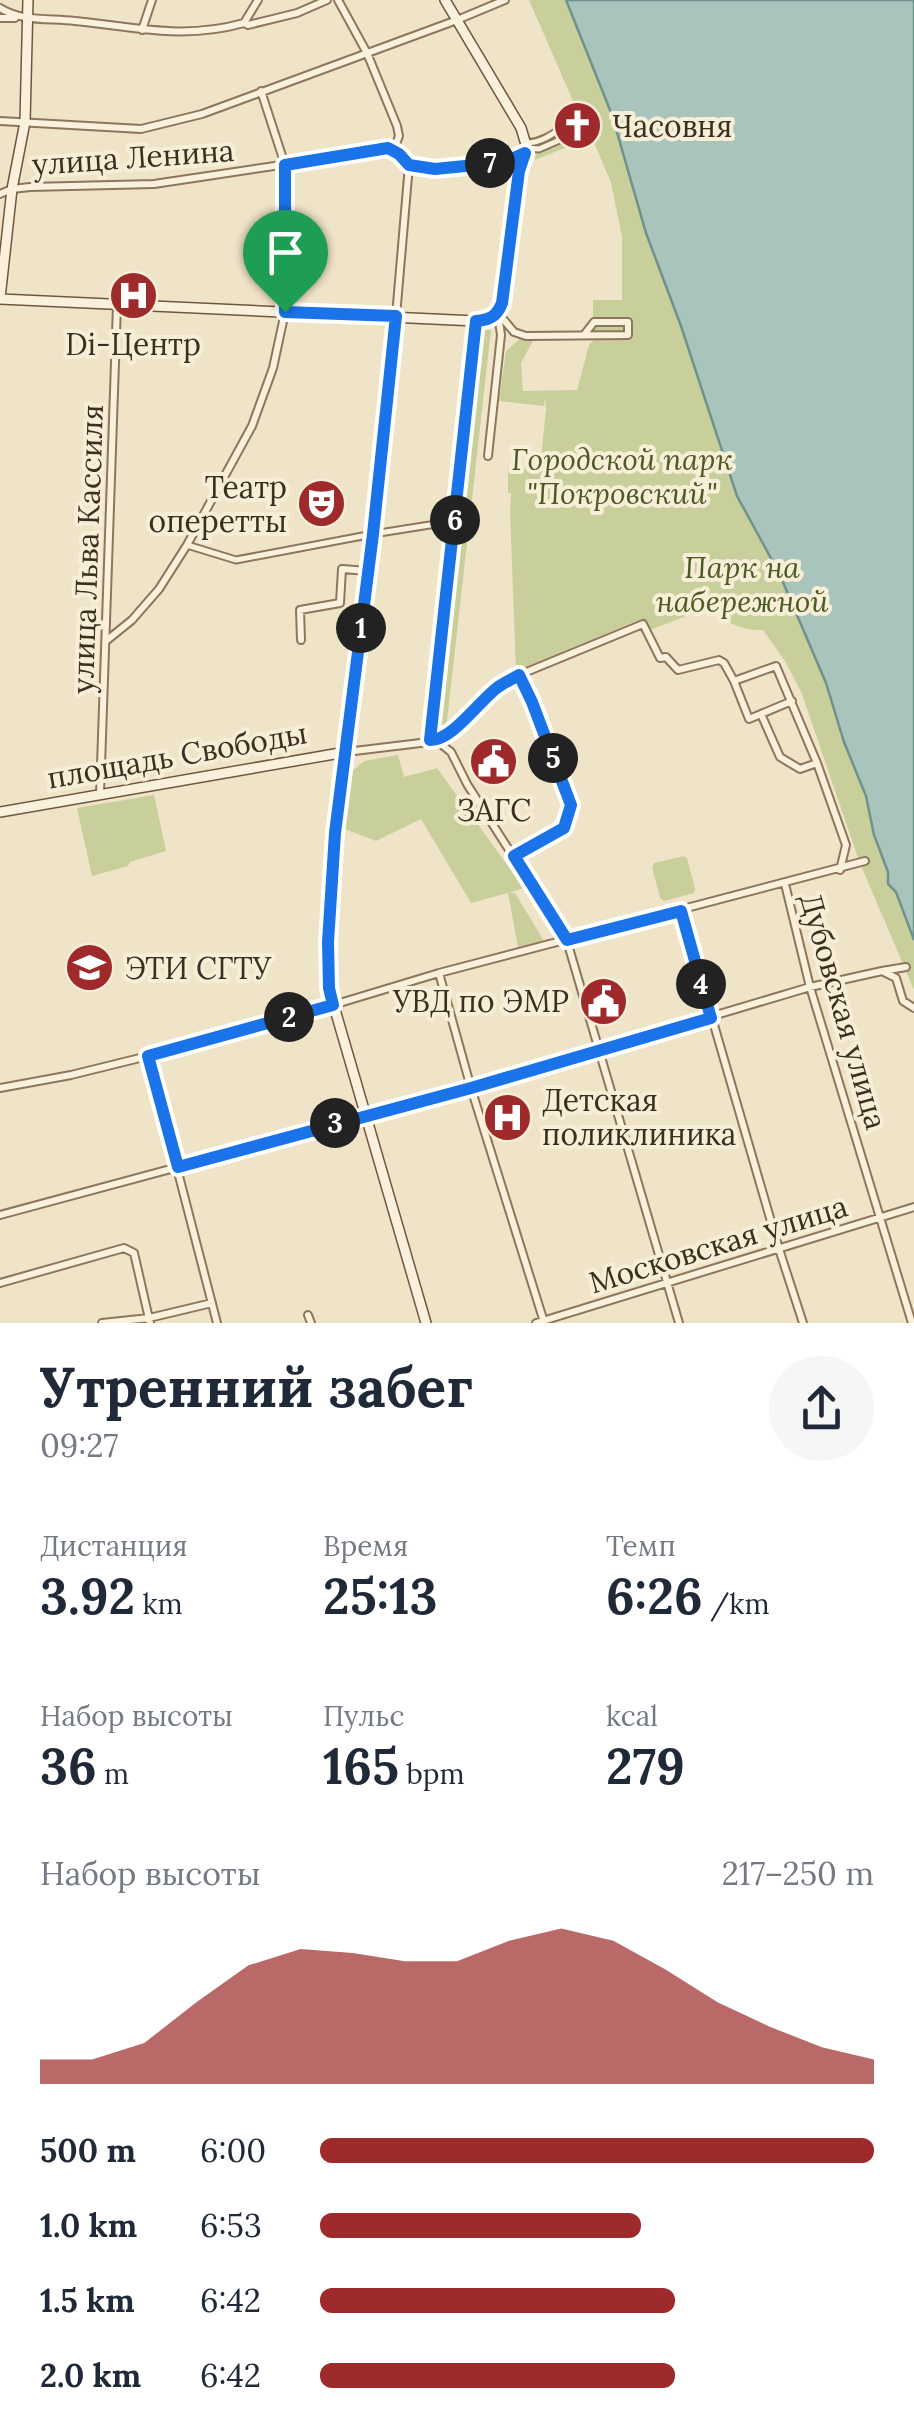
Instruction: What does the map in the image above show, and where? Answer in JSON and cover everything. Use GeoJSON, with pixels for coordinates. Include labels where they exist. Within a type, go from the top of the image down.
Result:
{"type":"FeatureCollection","features":[{"type":"Feature","properties":{"kind":"main road"},"geometry":{"type":"LineString","coordinates":[[28,0],[21,18],[24,122],[0,298],[484,321],[498,313],[504,295],[519,171],[526,148],[521,128],[445,0]]}},
{"type":"Feature","properties":{"kind":"main road"},"geometry":{"type":"LineString","coordinates":[[396,316],[330,890],[329,988],[426,1323]]}},
{"type":"Feature","properties":{"kind":"main road","name":"площадь Свободы"},"geometry":{"type":"LineString","coordinates":[[0,812],[346,752]]}},
{"type":"Feature","properties":{"kind":"street"},"geometry":{"type":"LineString","coordinates":[[142,30],[152,0]]}},
{"type":"Feature","properties":{"kind":"street"},"geometry":{"type":"LineString","coordinates":[[244,24],[258,0]]}},
{"type":"Feature","properties":{"kind":"street"},"geometry":{"type":"LineString","coordinates":[[0,18],[190,33],[248,25],[297,13],[327,0]]}},
{"type":"Feature","properties":{"kind":"street"},"geometry":{"type":"LineString","coordinates":[[338,0],[367,53],[397,126],[396,144],[388,148]]}},
{"type":"Feature","properties":{"kind":"street"},"geometry":{"type":"LineString","coordinates":[[0,121],[141,129],[202,114],[505,0]]}},
{"type":"Feature","properties":{"kind":"street"},"geometry":{"type":"LineString","coordinates":[[0,8],[21,18]]}},
{"type":"Feature","properties":{"kind":"street"},"geometry":{"type":"LineString","coordinates":[[106,641],[132,620],[159,589],[188,546],[252,426],[273,368],[285,312],[285,165],[261,91]]}},
{"type":"Feature","properties":{"kind":"street"},"geometry":{"type":"LineString","coordinates":[[388,148],[409,165],[435,169],[505,162],[591,114]]}},
{"type":"Feature","properties":{"kind":"street"},"geometry":{"type":"LineString","coordinates":[[567,124],[570,135]]}},
{"type":"Feature","properties":{"kind":"street"},"geometry":{"type":"LineString","coordinates":[[526,148],[539,149],[594,125]]}},
{"type":"Feature","properties":{"kind":"street","name":"улица Ленина"},"geometry":{"type":"LineString","coordinates":[[0,194],[12,189],[154,184],[388,148]]}},
{"type":"Feature","properties":{"kind":"street"},"geometry":{"type":"LineString","coordinates":[[396,316],[409,165]]}},
{"type":"Feature","properties":{"kind":"street","name":"улица Льва Кассиля"},"geometry":{"type":"LineString","coordinates":[[100,794],[117,305]]}},
{"type":"Feature","properties":{"kind":"street"},"geometry":{"type":"LineString","coordinates":[[498,313],[514,332],[526,336],[584,336],[628,335],[628,322],[594,322],[584,336]]}},
{"type":"Feature","properties":{"kind":"street"},"geometry":{"type":"LineString","coordinates":[[488,456],[501,335],[498,313]]}},
{"type":"Feature","properties":{"kind":"street"},"geometry":{"type":"LineString","coordinates":[[433,741],[476,321]]}},
{"type":"Feature","properties":{"kind":"street"},"geometry":{"type":"LineString","coordinates":[[188,546],[236,560],[373,534],[454,525]]}},
{"type":"Feature","properties":{"kind":"street"},"geometry":{"type":"LineString","coordinates":[[301,640],[300,610],[340,603],[342,569],[368,572]]}},
{"type":"Feature","properties":{"kind":"street"},"geometry":{"type":"LineString","coordinates":[[433,741],[448,734],[496,688],[519,675],[643,624],[660,658],[669,658],[678,670],[722,661],[749,718],[792,701]]}},
{"type":"Feature","properties":{"kind":"street"},"geometry":{"type":"LineString","coordinates":[[734,681],[776,666],[846,845],[840,870]]}},
{"type":"Feature","properties":{"kind":"street"},"geometry":{"type":"LineString","coordinates":[[514,856],[564,828],[571,805],[519,675]]}},
{"type":"Feature","properties":{"kind":"street"},"geometry":{"type":"LineString","coordinates":[[760,714],[780,758],[800,768],[817,763]]}},
{"type":"Feature","properties":{"kind":"street"},"geometry":{"type":"LineString","coordinates":[[433,741],[451,752],[467,784],[567,940],[679,1323]]}},
{"type":"Feature","properties":{"kind":"street","name":"площадь Свободы"},"geometry":{"type":"LineString","coordinates":[[346,752],[433,741]]}},
{"type":"Feature","properties":{"kind":"street"},"geometry":{"type":"LineString","coordinates":[[0,1088],[148,1056],[440,973],[866,862]]}},
{"type":"Feature","properties":{"kind":"street","name":"Дубовская улица"},"geometry":{"type":"LineString","coordinates":[[785,884],[810,987],[912,1323]]}},
{"type":"Feature","properties":{"kind":"street"},"geometry":{"type":"LineString","coordinates":[[681,911],[778,1250],[803,1323]]}},
{"type":"Feature","properties":{"kind":"street"},"geometry":{"type":"LineString","coordinates":[[0,1215],[471,1088],[810,987],[906,966]]}},
{"type":"Feature","properties":{"kind":"street"},"geometry":{"type":"LineString","coordinates":[[882,972],[896,978],[903,1001],[914,1008]]}},
{"type":"Feature","properties":{"kind":"street"},"geometry":{"type":"LineString","coordinates":[[440,973],[542,1322]]}},
{"type":"Feature","properties":{"kind":"street"},"geometry":{"type":"LineString","coordinates":[[148,1056],[217,1323]]}},
{"type":"Feature","properties":{"kind":"street","name":"Московская улица"},"geometry":{"type":"LineString","coordinates":[[542,1322],[914,1207]]}},
{"type":"Feature","properties":{"kind":"street"},"geometry":{"type":"LineString","coordinates":[[0,1282],[124,1248],[134,1253],[150,1320]]}},
{"type":"Feature","properties":{"kind":"street"},"geometry":{"type":"LineString","coordinates":[[102,1323],[150,1320],[212,1302]]}},
{"type":"Feature","properties":{"kind":"green space"},"geometry":{"type":"Polygon","coordinates":[[[529,0],[566,0],[612,115],[646,233],[737,496],[779,573],[826,683],[866,796],[874,835],[888,872],[887,883],[896,892],[914,940],[914,990],[859,861],[802,694],[763,630],[734,624],[709,607],[645,632],[639,620],[516,671],[508,467],[540,468],[546,409],[545,398],[544,406],[499,401],[506,351],[522,337],[535,337],[521,363],[523,391],[577,390],[593,341],[593,300],[622,300],[622,237],[611,183],[593,140],[535,160],[538,137],[580,117],[529,0]]]}},
{"type":"Feature","properties":{"kind":"green space"},"geometry":{"type":"Polygon","coordinates":[[[478,329],[491,330],[446,730],[434,732],[478,329]]]}},
{"type":"Feature","properties":{"kind":"green space"},"geometry":{"type":"Polygon","coordinates":[[[398,755],[404,777],[437,768],[524,888],[509,893],[515,893],[544,941],[518,947],[508,893],[471,903],[421,819],[376,841],[342,828],[351,772],[364,761],[398,755]]]}},
{"type":"Feature","properties":{"kind":"green space"},"geometry":{"type":"Polygon","coordinates":[[[154,795],[166,851],[92,876],[77,808],[154,795]]]}},
{"type":"Feature","properties":{"kind":"green space"},"geometry":{"type":"Polygon","coordinates":[[[684,856],[694,893],[664,901],[652,867],[654,863],[684,856]]]}},
{"type":"Feature","properties":{"kind":"water"},"geometry":{"type":"Polygon","coordinates":[[[566,0],[914,0],[914,940],[896,892],[888,884],[866,796],[826,683],[779,573],[737,496],[646,233],[612,115],[566,0]]]}},
{"type":"Feature","properties":{"kind":"place","name":"Часовня"},"geometry":{"type":"Point","coordinates":[577,126]}},
{"type":"Feature","properties":{"kind":"place","name":"Di-Центр"},"geometry":{"type":"Point","coordinates":[133,295]}},
{"type":"Feature","properties":{"kind":"place","name":"Театр оперетты"},"geometry":{"type":"Point","coordinates":[322,504]}},
{"type":"Feature","properties":{"kind":"place","name":"ЗАГС"},"geometry":{"type":"Point","coordinates":[494,761]}},
{"type":"Feature","properties":{"kind":"place","name":"ЭТИ СГТУ"},"geometry":{"type":"Point","coordinates":[90,968]}},
{"type":"Feature","properties":{"kind":"place","name":"УВД по ЭМР"},"geometry":{"type":"Point","coordinates":[604,1001]}},
{"type":"Feature","properties":{"kind":"place","name":"Детская поликлиника"},"geometry":{"type":"Point","coordinates":[507,1117]}},
{"type":"Feature","properties":{"kind":"route"},"geometry":{"type":"LineString","coordinates":[[388,148],[409,165],[435,169],[505,162],[525,153],[519,171],[502,303],[492,318],[476,321],[430,740],[437,741],[448,734],[496,688],[519,675],[571,805],[564,828],[514,856],[567,940],[681,911],[711,1018],[178,1167],[148,1056],[333,1005],[328,942],[335,833],[396,316],[285,312],[285,165],[388,148]]}},
{"type":"Feature","properties":{"kind":"park label","name":"Городской парк \"Покровский\""},"geometry":{"type":"Point","coordinates":[622,476]}},
{"type":"Feature","properties":{"kind":"park label","name":"Парк на набережной"},"geometry":{"type":"Point","coordinates":[742,584]}}]}
